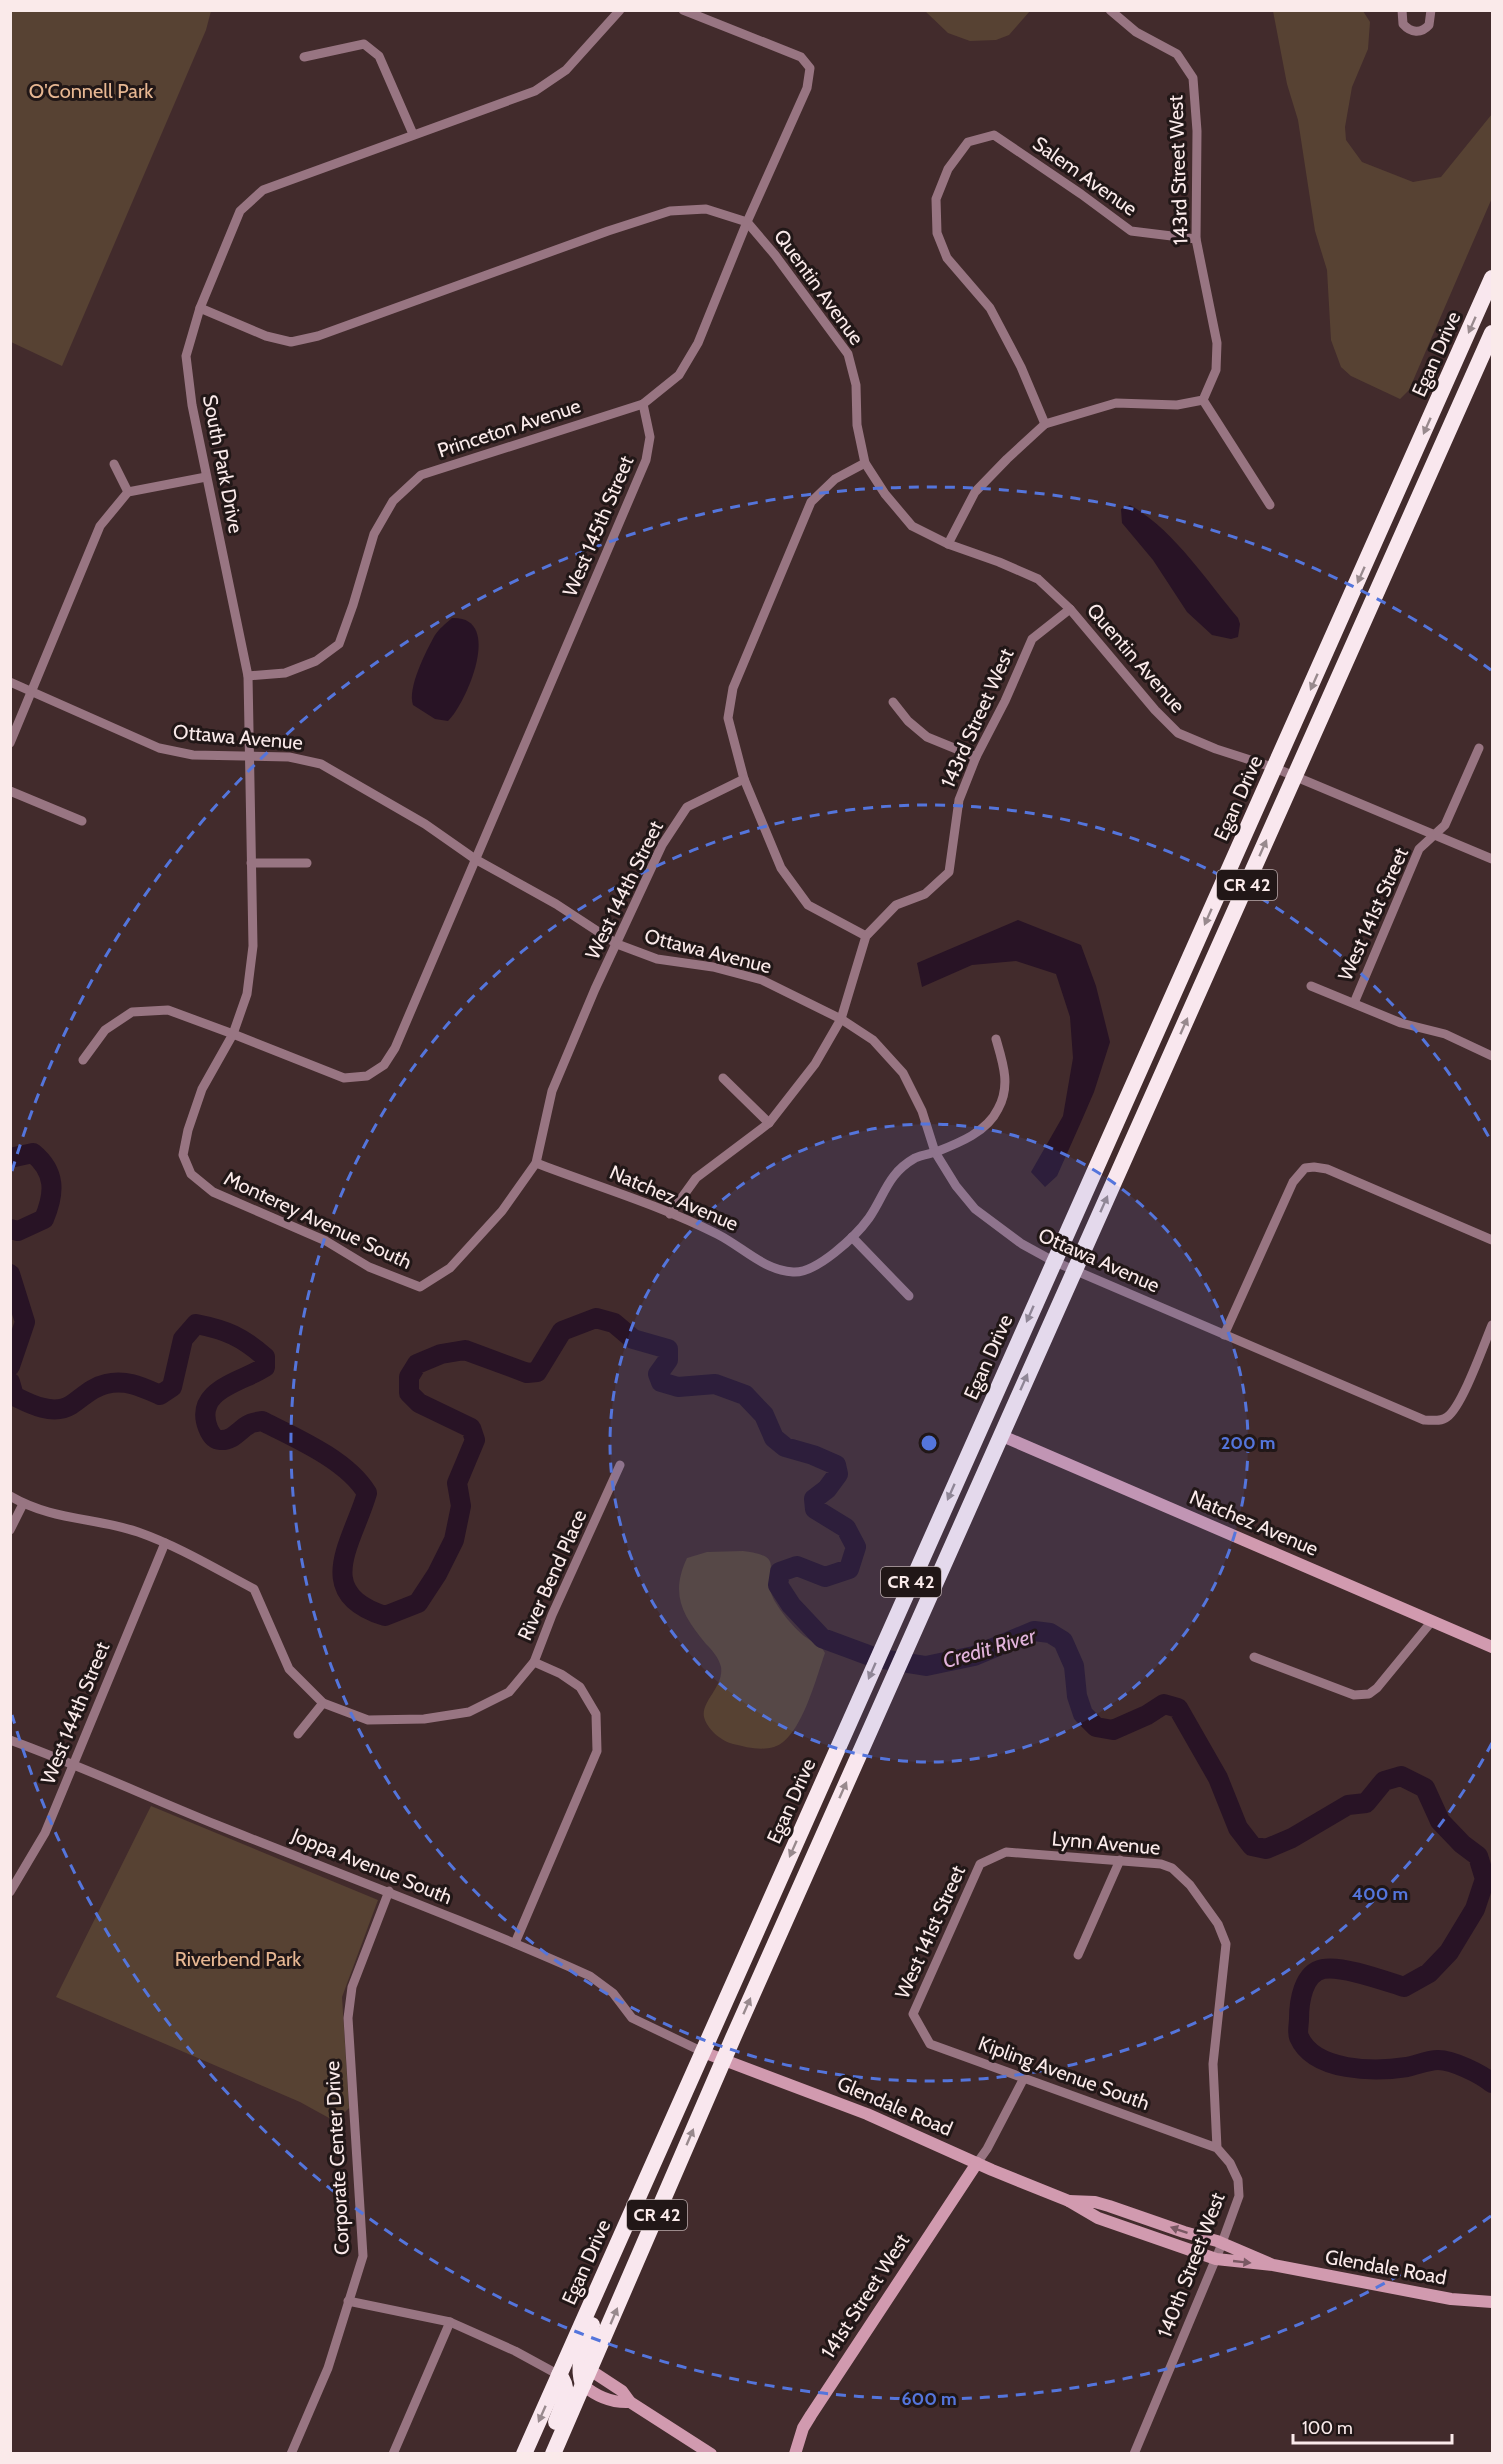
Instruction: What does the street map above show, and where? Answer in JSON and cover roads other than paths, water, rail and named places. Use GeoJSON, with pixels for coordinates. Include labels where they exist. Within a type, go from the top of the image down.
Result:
{"type":"FeatureCollection","features":[{"type":"Feature","properties":{"kind":"highway","name":"Egan Drive"},"geometry":{"type":"LineString","coordinates":[[524,2454],[1492,278]]}},
{"type":"Feature","properties":{"kind":"highway","name":"CR 42"},"geometry":{"type":"LineString","coordinates":[[553,2454],[723,2060],[1492,333]]}},
{"type":"Feature","properties":{"kind":"highway"},"geometry":{"type":"LineString","coordinates":[[583,2385],[579,2373],[582,2355],[636,2200]]}},
{"type":"Feature","properties":{"kind":"highway"},"geometry":{"type":"LineString","coordinates":[[544,2454],[567,2389],[566,2382],[559,2375]]}},
{"type":"Feature","properties":{"kind":"street","name":"South Park Drive"},"geometry":{"type":"LineString","coordinates":[[183,1155],[188,1130],[202,1089],[233,1034],[247,994],[253,946],[248,676],[192,405],[186,356],[200,308],[240,212],[263,190],[535,91],[566,70],[620,10]]}},
{"type":"Feature","properties":{"kind":"street"},"geometry":{"type":"LineString","coordinates":[[643,404],[679,375],[698,343],[747,222],[807,88],[810,68],[801,57],[683,10]]}},
{"type":"Feature","properties":{"kind":"street","name":"143rd Street West"},"geometry":{"type":"LineString","coordinates":[[1110,10],[1136,32],[1177,54],[1193,78],[1197,131],[1196,239],[1217,343],[1216,370],[1203,400]]}},
{"type":"Feature","properties":{"kind":"street"},"geometry":{"type":"LineString","coordinates":[[1402,10],[1403,24],[1416,32],[1429,25],[1431,10]]}},
{"type":"Feature","properties":{"kind":"street"},"geometry":{"type":"LineString","coordinates":[[304,57],[363,44],[379,56],[413,134]]}},
{"type":"Feature","properties":{"kind":"street","name":"Salem Avenue"},"geometry":{"type":"LineString","coordinates":[[1045,424],[1021,367],[990,308],[947,258],[937,233],[936,199],[948,169],[968,142],[994,135],[1131,231],[1196,239]]}},
{"type":"Feature","properties":{"kind":"street","name":"Quentin Avenue"},"geometry":{"type":"LineString","coordinates":[[200,308],[266,336],[291,342],[318,336],[608,231],[670,211],[706,209],[747,222],[775,255],[848,354],[856,385],[857,425],[865,463],[885,494],[912,526],[948,544],[1038,579],[1070,609],[1155,710],[1178,733],[1216,749],[1275,768],[1492,859]]}},
{"type":"Feature","properties":{"kind":"street"},"geometry":{"type":"LineString","coordinates":[[948,544],[975,492],[1006,459],[1045,424],[1116,403],[1177,405],[1203,400],[1270,505]]}},
{"type":"Feature","properties":{"kind":"street","name":"Princeton Avenue"},"geometry":{"type":"LineString","coordinates":[[248,676],[285,673],[316,661],[339,644],[374,534],[393,501],[421,475],[643,404]]}},
{"type":"Feature","properties":{"kind":"street","name":"West 145th Street"},"geometry":{"type":"LineString","coordinates":[[233,1034],[344,1078],[367,1076],[384,1065],[394,1048],[646,460],[650,437],[643,404]]}},
{"type":"Feature","properties":{"kind":"street"},"geometry":{"type":"LineString","coordinates":[[865,463],[835,479],[811,502],[734,688],[728,718],[744,779],[781,868],[808,905],[866,936]]}},
{"type":"Feature","properties":{"kind":"street"},"geometry":{"type":"LineString","coordinates":[[114,464],[128,492]]}},
{"type":"Feature","properties":{"kind":"street"},"geometry":{"type":"LineString","coordinates":[[10,743],[100,526],[128,492],[206,477]]}},
{"type":"Feature","properties":{"kind":"street","name":"143rd Street West"},"geometry":{"type":"LineString","coordinates":[[670,1214],[696,1178],[769,1123],[815,1064],[842,1018],[866,936],[896,905],[925,894],[948,872],[959,800],[976,757],[1032,639],[1070,609]]}},
{"type":"Feature","properties":{"kind":"street","name":"Ottawa Avenue"},"geometry":{"type":"LineString","coordinates":[[10,682],[159,748],[193,755],[289,757],[321,764],[424,824],[475,859],[556,904],[617,945],[657,959],[713,968],[762,980],[842,1018],[873,1040],[903,1073],[922,1112],[935,1152],[956,1186],[975,1209],[1022,1244],[1053,1261],[1424,1420],[1435,1421],[1446,1418],[1458,1403],[1492,1325]]}},
{"type":"Feature","properties":{"kind":"street"},"geometry":{"type":"LineString","coordinates":[[893,702],[908,722],[927,737],[976,757]]}},
{"type":"Feature","properties":{"kind":"street","name":"West 141st Street"},"geometry":{"type":"LineString","coordinates":[[1354,1003],[1419,849],[1445,825],[1479,748]]}},
{"type":"Feature","properties":{"kind":"street","name":"West 144th Street"},"geometry":{"type":"LineString","coordinates":[[420,1287],[450,1268],[502,1211],[536,1163],[552,1091],[595,989],[662,845],[687,807],[744,779]]}},
{"type":"Feature","properties":{"kind":"street"},"geometry":{"type":"LineString","coordinates":[[10,791],[82,821]]}},
{"type":"Feature","properties":{"kind":"street"},"geometry":{"type":"LineString","coordinates":[[250,863],[307,863]]}},
{"type":"Feature","properties":{"kind":"street"},"geometry":{"type":"LineString","coordinates":[[1311,986],[1401,1023],[1445,1034],[1492,1056]]}},
{"type":"Feature","properties":{"kind":"street"},"geometry":{"type":"LineString","coordinates":[[83,1060],[105,1030],[132,1012],[168,1010],[233,1034]]}},
{"type":"Feature","properties":{"kind":"street"},"geometry":{"type":"LineString","coordinates":[[909,1296],[852,1237],[868,1219],[892,1176],[916,1157],[935,1152],[980,1130],[992,1120],[999,1108],[1006,1082],[996,1039]]}},
{"type":"Feature","properties":{"kind":"street"},"geometry":{"type":"LineString","coordinates":[[723,1078],[769,1123]]}},
{"type":"Feature","properties":{"kind":"street","name":"Monterey Avenue South"},"geometry":{"type":"LineString","coordinates":[[183,1155],[191,1174],[213,1192],[326,1241],[369,1268],[420,1287]]}},
{"type":"Feature","properties":{"kind":"street","name":"Natchez Avenue"},"geometry":{"type":"LineString","coordinates":[[536,1163],[718,1234],[768,1266],[795,1273],[821,1263],[852,1237]]}},
{"type":"Feature","properties":{"kind":"street"},"geometry":{"type":"LineString","coordinates":[[1224,1335],[1293,1182],[1305,1168],[1327,1169],[1492,1240]]}},
{"type":"Feature","properties":{"kind":"street","name":"Natchez Avenue"},"geometry":{"type":"LineString","coordinates":[[1000,1435],[1492,1647]]}},
{"type":"Feature","properties":{"kind":"street","name":"River Bend Place"},"geometry":{"type":"LineString","coordinates":[[515,1943],[597,1751],[596,1714],[580,1687],[561,1674],[534,1662],[552,1616],[620,1465]]}},
{"type":"Feature","properties":{"kind":"street"},"geometry":{"type":"LineString","coordinates":[[10,1496],[23,1504],[78,1520],[108,1523],[139,1532],[254,1589],[289,1669],[323,1703],[368,1720],[424,1719],[469,1712],[509,1692],[534,1662]]}},
{"type":"Feature","properties":{"kind":"street"},"geometry":{"type":"LineString","coordinates":[[10,1530],[23,1504]]}},
{"type":"Feature","properties":{"kind":"street","name":"West 144th Street"},"geometry":{"type":"LineString","coordinates":[[10,1892],[45,1833],[165,1543]]}},
{"type":"Feature","properties":{"kind":"street"},"geometry":{"type":"LineString","coordinates":[[1254,1657],[1354,1695],[1369,1694],[1377,1688],[1432,1621]]}},
{"type":"Feature","properties":{"kind":"street"},"geometry":{"type":"LineString","coordinates":[[298,1734],[323,1703]]}},
{"type":"Feature","properties":{"kind":"street","name":"Joppa Avenue South"},"geometry":{"type":"LineString","coordinates":[[10,1740],[74,1763],[219,1825],[389,1891],[590,1976],[613,1993],[632,2018],[703,2052]]}},
{"type":"Feature","properties":{"kind":"street","name":"Lynn Avenue"},"geometry":{"type":"LineString","coordinates":[[980,1864],[1006,1852],[1161,1864],[1182,1875],[1218,1924],[1226,1944],[1213,2064],[1217,2148]]}},
{"type":"Feature","properties":{"kind":"street"},"geometry":{"type":"LineString","coordinates":[[1078,1955],[1120,1860]]}},
{"type":"Feature","properties":{"kind":"street","name":"West 141st Street"},"geometry":{"type":"LineString","coordinates":[[913,2014],[980,1864]]}},
{"type":"Feature","properties":{"kind":"street","name":"Corporate Center Drive"},"geometry":{"type":"LineString","coordinates":[[291,2454],[328,2368],[363,2256],[348,2018],[352,1987],[389,1891]]}},
{"type":"Feature","properties":{"kind":"street","name":"Kipling Avenue South"},"geometry":{"type":"LineString","coordinates":[[913,2014],[930,2044],[1217,2148]]}},
{"type":"Feature","properties":{"kind":"street","name":"Glendale Road"},"geometry":{"type":"LineString","coordinates":[[703,2052],[857,2110],[1069,2201],[1098,2218],[1216,2259],[1273,2265],[1451,2299],[1492,2302]]}},
{"type":"Feature","properties":{"kind":"street"},"geometry":{"type":"LineString","coordinates":[[977,2163],[987,2149],[1024,2078]]}},
{"type":"Feature","properties":{"kind":"street","name":"140th Street West"},"geometry":{"type":"LineString","coordinates":[[1134,2454],[1216,2259],[1239,2196],[1238,2180],[1230,2163],[1217,2148]]}},
{"type":"Feature","properties":{"kind":"street","name":"141st Street West"},"geometry":{"type":"LineString","coordinates":[[795,2454],[800,2435],[811,2415],[977,2163]]}},
{"type":"Feature","properties":{"kind":"street","name":"Glendale Road"},"geometry":{"type":"LineString","coordinates":[[1069,2201],[1095,2202],[1109,2206],[1222,2243],[1273,2265]]}},
{"type":"Feature","properties":{"kind":"street"},"geometry":{"type":"LineString","coordinates":[[348,2301],[450,2322],[515,2351],[559,2375]]}},
{"type":"Feature","properties":{"kind":"street"},"geometry":{"type":"LineString","coordinates":[[393,2454],[450,2322]]}},
{"type":"Feature","properties":{"kind":"street"},"geometry":{"type":"LineString","coordinates":[[591,2370],[622,2391],[630,2402],[711,2453]]}},
{"type":"Feature","properties":{"kind":"street"},"geometry":{"type":"LineString","coordinates":[[583,2385],[591,2392],[617,2403],[630,2402]]}},
{"type":"Feature","properties":{"kind":"waterway","name":"Credit River"},"geometry":{"type":"LineString","coordinates":[[10,1158],[33,1153],[46,1168],[51,1183],[50,1200],[44,1219],[18,1231],[10,1229]]}},
{"type":"Feature","properties":{"kind":"waterway","name":"Credit River"},"geometry":{"type":"LineString","coordinates":[[10,1274],[25,1322],[10,1366]]}},
{"type":"Feature","properties":{"kind":"waterway","name":"Credit River"},"geometry":{"type":"LineString","coordinates":[[10,1382],[14,1396],[49,1409],[64,1408],[96,1387],[120,1382],[160,1395],[172,1387],[183,1339],[196,1324],[217,1329],[241,1339],[265,1357],[265,1367],[223,1388],[207,1404],[205,1415],[212,1436],[225,1440],[250,1424],[262,1421],[320,1451],[347,1470],[358,1481],[367,1493],[347,1547],[343,1564],[343,1580],[349,1594],[362,1606],[385,1616],[418,1603],[437,1574],[454,1540],[461,1506],[457,1483],[475,1440],[471,1428],[419,1403],[409,1393],[409,1377],[417,1364],[441,1354],[465,1350],[527,1373],[537,1372],[562,1331],[596,1318],[614,1323],[633,1339],[668,1349],[668,1360],[658,1374],[661,1382],[678,1387],[715,1384],[745,1395],[764,1415],[774,1438],[785,1447],[836,1465],[838,1474],[827,1489],[814,1499],[815,1509],[846,1528],[856,1547],[849,1569],[825,1577],[797,1566],[780,1572],[778,1585],[791,1605],[822,1638],[876,1658],[926,1666],[974,1656],[1034,1631],[1050,1633],[1063,1641],[1074,1666],[1077,1696],[1083,1714],[1096,1727],[1113,1730],[1147,1715],[1164,1704],[1178,1708],[1218,1778],[1238,1828],[1252,1846],[1266,1849],[1292,1838],[1348,1805],[1366,1803],[1384,1781],[1401,1776],[1425,1788],[1440,1821],[1462,1844],[1478,1856],[1485,1879],[1475,1909],[1449,1952],[1429,1973],[1404,1987],[1341,1969],[1331,1968],[1316,1972],[1307,1982],[1301,1997],[1298,2035],[1307,2049],[1318,2057],[1347,2067],[1394,2069],[1438,2060],[1466,2068],[1492,2083]]}},
{"type":"Feature","properties":{"kind":"park label","name":"O'Connell Park"},"geometry":{"type":"Point","coordinates":[91,91]}},
{"type":"Feature","properties":{"kind":"park label","name":"Riverbend Park"},"geometry":{"type":"Point","coordinates":[238,1959]}}]}
